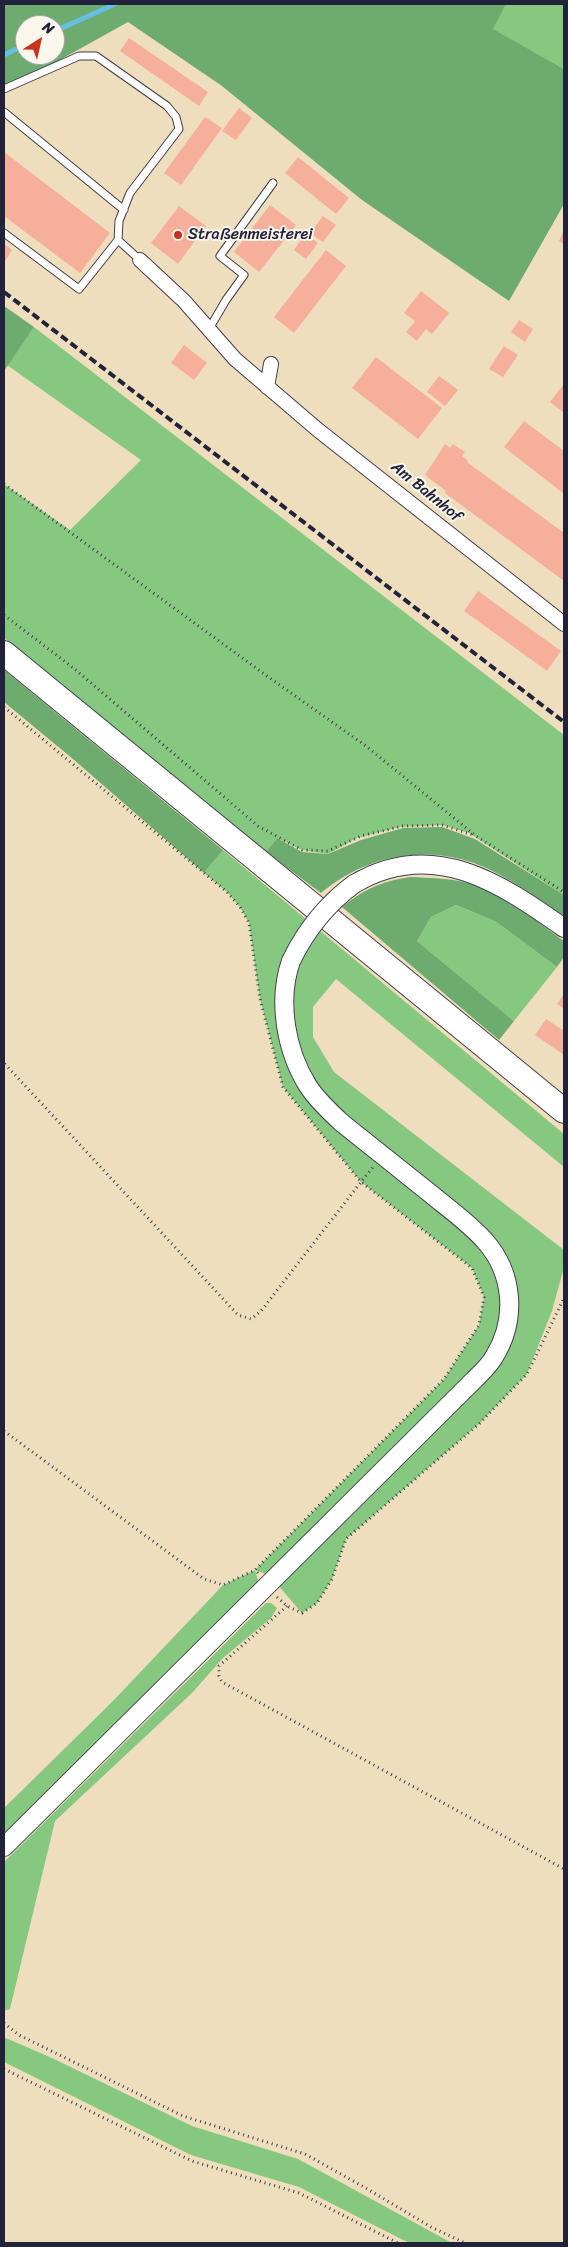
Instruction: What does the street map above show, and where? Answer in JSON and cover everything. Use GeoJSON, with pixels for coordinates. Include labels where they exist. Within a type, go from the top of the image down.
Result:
{"type":"FeatureCollection","features":[{"type":"Feature","properties":{"kind":"highway"},"geometry":{"type":"LineString","coordinates":[[4,654],[564,1111]]}},
{"type":"Feature","properties":{"kind":"street","name":"Am Bahnhof"},"geometry":{"type":"LineString","coordinates":[[140,260],[184,301],[235,359],[267,387],[318,430],[564,624]]}},
{"type":"Feature","properties":{"kind":"street"},"geometry":{"type":"LineString","coordinates":[[267,387],[271,364]]}},
{"type":"Feature","properties":{"kind":"street"},"geometry":{"type":"LineString","coordinates":[[4,1847],[474,1380],[493,1359],[506,1332],[509,1308],[508,1282],[493,1251],[467,1224],[323,1105],[309,1087],[299,1069],[288,1034],[284,984],[291,961],[306,933],[317,918],[354,884],[374,873],[392,868],[420,865],[448,867],[483,877],[501,886],[564,928]]}},
{"type":"Feature","properties":{"kind":"lane"},"geometry":{"type":"LineString","coordinates":[[4,89],[78,56],[96,56],[167,106],[176,117],[178,129],[130,193],[119,221],[118,240],[79,289],[4,233]]}},
{"type":"Feature","properties":{"kind":"lane"},"geometry":{"type":"LineString","coordinates":[[4,112],[124,210]]}},
{"type":"Feature","properties":{"kind":"lane"},"geometry":{"type":"LineString","coordinates":[[209,329],[226,300],[244,275],[220,256],[273,183]]}},
{"type":"Feature","properties":{"kind":"lane"},"geometry":{"type":"LineString","coordinates":[[118,240],[140,260]]}},
{"type":"Feature","properties":{"kind":"path"},"geometry":{"type":"LineString","coordinates":[[4,484],[366,746],[476,836],[564,892]]}},
{"type":"Feature","properties":{"kind":"path"},"geometry":{"type":"LineString","coordinates":[[4,614],[76,670],[258,826],[302,850],[328,851],[361,836],[403,826],[442,825],[476,836]]}},
{"type":"Feature","properties":{"kind":"path"},"geometry":{"type":"LineString","coordinates":[[4,707],[227,892],[240,907],[249,923],[260,998],[283,1087],[361,1182],[472,1268],[484,1297],[479,1325],[444,1379],[255,1570],[223,1584],[204,1579],[4,1431]]}},
{"type":"Feature","properties":{"kind":"path"},"geometry":{"type":"LineString","coordinates":[[4,1063],[238,1315],[252,1319],[261,1311],[383,1155]]}},
{"type":"Feature","properties":{"kind":"path"},"geometry":{"type":"LineString","coordinates":[[255,1570],[287,1606],[302,1614],[317,1603],[332,1579],[346,1539],[480,1423],[527,1374],[564,1298]]}},
{"type":"Feature","properties":{"kind":"path"},"geometry":{"type":"LineString","coordinates":[[287,1606],[219,1666],[219,1676],[222,1682],[564,1869]]}},
{"type":"Feature","properties":{"kind":"path"},"geometry":{"type":"LineString","coordinates":[[4,2023],[18,2035],[183,2116],[200,2123],[305,2154],[430,2227],[465,2243]]}},
{"type":"Feature","properties":{"kind":"path"},"geometry":{"type":"LineString","coordinates":[[4,2069],[192,2161],[299,2192],[398,2243]]}},
{"type":"Feature","properties":{"kind":"green space"},"geometry":{"type":"Polygon","coordinates":[[[6,4],[506,4],[493,29],[564,69],[564,204],[509,301],[362,200],[222,86],[128,22],[65,57],[65,15],[15,15],[15,65],[51,65],[4,91],[4,5],[6,4]]]}},
{"type":"Feature","properties":{"kind":"green space"},"geometry":{"type":"Polygon","coordinates":[[[506,4],[564,4],[564,69],[492,29],[506,4]]]}},
{"type":"Feature","properties":{"kind":"green space"},"geometry":{"type":"Polygon","coordinates":[[[4,306],[34,327],[4,371],[4,306]]]}},
{"type":"Feature","properties":{"kind":"green space"},"geometry":{"type":"Polygon","coordinates":[[[34,327],[564,735],[564,895],[469,833],[442,825],[400,827],[357,838],[328,854],[302,850],[277,838],[266,852],[4,638],[4,484],[70,530],[141,460],[7,365],[34,327]]]}},
{"type":"Feature","properties":{"kind":"green space"},"geometry":{"type":"Polygon","coordinates":[[[4,670],[223,850],[204,873],[73,759],[4,702],[4,670]]]}},
{"type":"Feature","properties":{"kind":"green space"},"geometry":{"type":"Polygon","coordinates":[[[442,827],[475,839],[564,895],[564,919],[502,876],[479,865],[456,858],[408,855],[385,859],[362,867],[341,878],[321,893],[266,852],[277,838],[302,852],[328,854],[361,840],[403,828],[442,827]]]}},
{"type":"Feature","properties":{"kind":"green space"},"geometry":{"type":"Polygon","coordinates":[[[223,850],[564,1134],[564,1167],[336,979],[313,1007],[313,1037],[334,1072],[564,1250],[564,1267],[552,1311],[527,1374],[480,1423],[346,1539],[332,1579],[317,1603],[302,1613],[269,1575],[255,1570],[444,1379],[479,1325],[484,1297],[472,1268],[361,1182],[283,1087],[260,999],[249,923],[240,907],[227,892],[204,873],[223,850]]]}},
{"type":"Feature","properties":{"kind":"green space"},"geometry":{"type":"Polygon","coordinates":[[[410,877],[454,880],[494,893],[519,908],[564,941],[564,957],[557,967],[495,921],[456,905],[431,917],[417,941],[514,1021],[499,1040],[342,907],[373,887],[410,877]]]}},
{"type":"Feature","properties":{"kind":"green space"},"geometry":{"type":"Polygon","coordinates":[[[456,905],[495,921],[557,967],[514,1021],[417,941],[431,917],[456,905]]]}},
{"type":"Feature","properties":{"kind":"green space"},"geometry":{"type":"Polygon","coordinates":[[[255,1570],[259,1584],[4,1839],[4,1808],[113,1701],[223,1585],[255,1570]]]}},
{"type":"Feature","properties":{"kind":"green space"},"geometry":{"type":"Polygon","coordinates":[[[266,1603],[271,1603],[277,1608],[271,1618],[223,1658],[192,1693],[55,1821],[10,2009],[4,2011],[4,1862],[266,1603]]]}},
{"type":"Feature","properties":{"kind":"green space"},"geometry":{"type":"Polygon","coordinates":[[[6,2038],[52,2058],[192,2126],[298,2159],[452,2243],[409,2243],[299,2187],[191,2155],[4,2062],[4,2039],[6,2038]]]}},
{"type":"Feature","properties":{"kind":"building"},"geometry":{"type":"Polygon","coordinates":[[[129,38],[208,92],[199,106],[120,51],[129,38]]]}},
{"type":"Feature","properties":{"kind":"building"},"geometry":{"type":"Polygon","coordinates":[[[239,108],[252,118],[236,140],[222,131],[239,108]]]}},
{"type":"Feature","properties":{"kind":"building"},"geometry":{"type":"Polygon","coordinates":[[[205,117],[222,128],[181,185],[164,173],[205,117]]]}},
{"type":"Feature","properties":{"kind":"building"},"geometry":{"type":"Polygon","coordinates":[[[4,152],[110,233],[80,273],[4,216],[4,152]]]}},
{"type":"Feature","properties":{"kind":"building"},"geometry":{"type":"Polygon","coordinates":[[[298,157],[349,198],[336,214],[285,173],[298,157]]]}},
{"type":"Feature","properties":{"kind":"building"},"geometry":{"type":"Polygon","coordinates":[[[270,205],[296,225],[259,272],[234,252],[270,205]]]}},
{"type":"Feature","properties":{"kind":"building","name":"Straßenmeisterei"},"geometry":{"type":"Polygon","coordinates":[[[179,206],[206,226],[178,264],[151,243],[179,206]]]}},
{"type":"Feature","properties":{"kind":"building"},"geometry":{"type":"Polygon","coordinates":[[[323,216],[336,225],[323,242],[310,233],[323,216]]]}},
{"type":"Feature","properties":{"kind":"building"},"geometry":{"type":"Polygon","coordinates":[[[564,229],[564,244],[559,241],[564,229]]]}},
{"type":"Feature","properties":{"kind":"building"},"geometry":{"type":"Polygon","coordinates":[[[305,234],[318,243],[306,259],[294,250],[305,234]]]}},
{"type":"Feature","properties":{"kind":"building"},"geometry":{"type":"Polygon","coordinates":[[[4,244],[12,250],[4,263],[4,244]]]}},
{"type":"Feature","properties":{"kind":"building"},"geometry":{"type":"Polygon","coordinates":[[[326,250],[346,266],[294,333],[274,317],[326,250]]]}},
{"type":"Feature","properties":{"kind":"building"},"geometry":{"type":"Polygon","coordinates":[[[421,291],[449,313],[432,334],[426,329],[417,341],[406,332],[415,321],[404,313],[421,291]]]}},
{"type":"Feature","properties":{"kind":"building"},"geometry":{"type":"Polygon","coordinates":[[[519,320],[533,329],[525,342],[511,332],[519,320]]]}},
{"type":"Feature","properties":{"kind":"building"},"geometry":{"type":"Polygon","coordinates":[[[184,345],[207,363],[194,380],[171,363],[184,345]]]}},
{"type":"Feature","properties":{"kind":"building"},"geometry":{"type":"Polygon","coordinates":[[[504,346],[518,355],[503,377],[489,369],[504,346]]]}},
{"type":"Feature","properties":{"kind":"building"},"geometry":{"type":"Polygon","coordinates":[[[376,357],[442,408],[418,439],[352,388],[376,357]]]}},
{"type":"Feature","properties":{"kind":"building"},"geometry":{"type":"Polygon","coordinates":[[[439,376],[458,390],[445,406],[427,392],[439,376]]]}},
{"type":"Feature","properties":{"kind":"building"},"geometry":{"type":"Polygon","coordinates":[[[564,384],[564,413],[550,402],[564,384]]]}},
{"type":"Feature","properties":{"kind":"building"},"geometry":{"type":"Polygon","coordinates":[[[524,421],[564,451],[564,494],[504,447],[524,421]]]}},
{"type":"Feature","properties":{"kind":"building"},"geometry":{"type":"Polygon","coordinates":[[[445,444],[450,448],[453,444],[465,452],[462,456],[467,462],[564,533],[564,581],[445,493],[446,491],[425,475],[445,444]]]}},
{"type":"Feature","properties":{"kind":"building"},"geometry":{"type":"Polygon","coordinates":[[[478,591],[561,651],[547,671],[464,611],[478,591]]]}},
{"type":"Feature","properties":{"kind":"building"},"geometry":{"type":"Polygon","coordinates":[[[564,994],[564,1009],[557,1004],[564,994]]]}},
{"type":"Feature","properties":{"kind":"building"},"geometry":{"type":"Polygon","coordinates":[[[546,1019],[564,1031],[564,1055],[535,1035],[546,1019]]]}},
{"type":"Feature","properties":{"kind":"waterway"},"geometry":{"type":"LineString","coordinates":[[65,26],[115,4]]}},
{"type":"Feature","properties":{"kind":"waterway"},"geometry":{"type":"LineString","coordinates":[[4,55],[15,50]]}},
{"type":"Feature","properties":{"kind":"railway"},"geometry":{"type":"LineString","coordinates":[[4,292],[564,722]]}},
{"type":"Feature","properties":{"kind":"place","name":"Straßenmeisterei"},"geometry":{"type":"Point","coordinates":[178,235]}}]}
